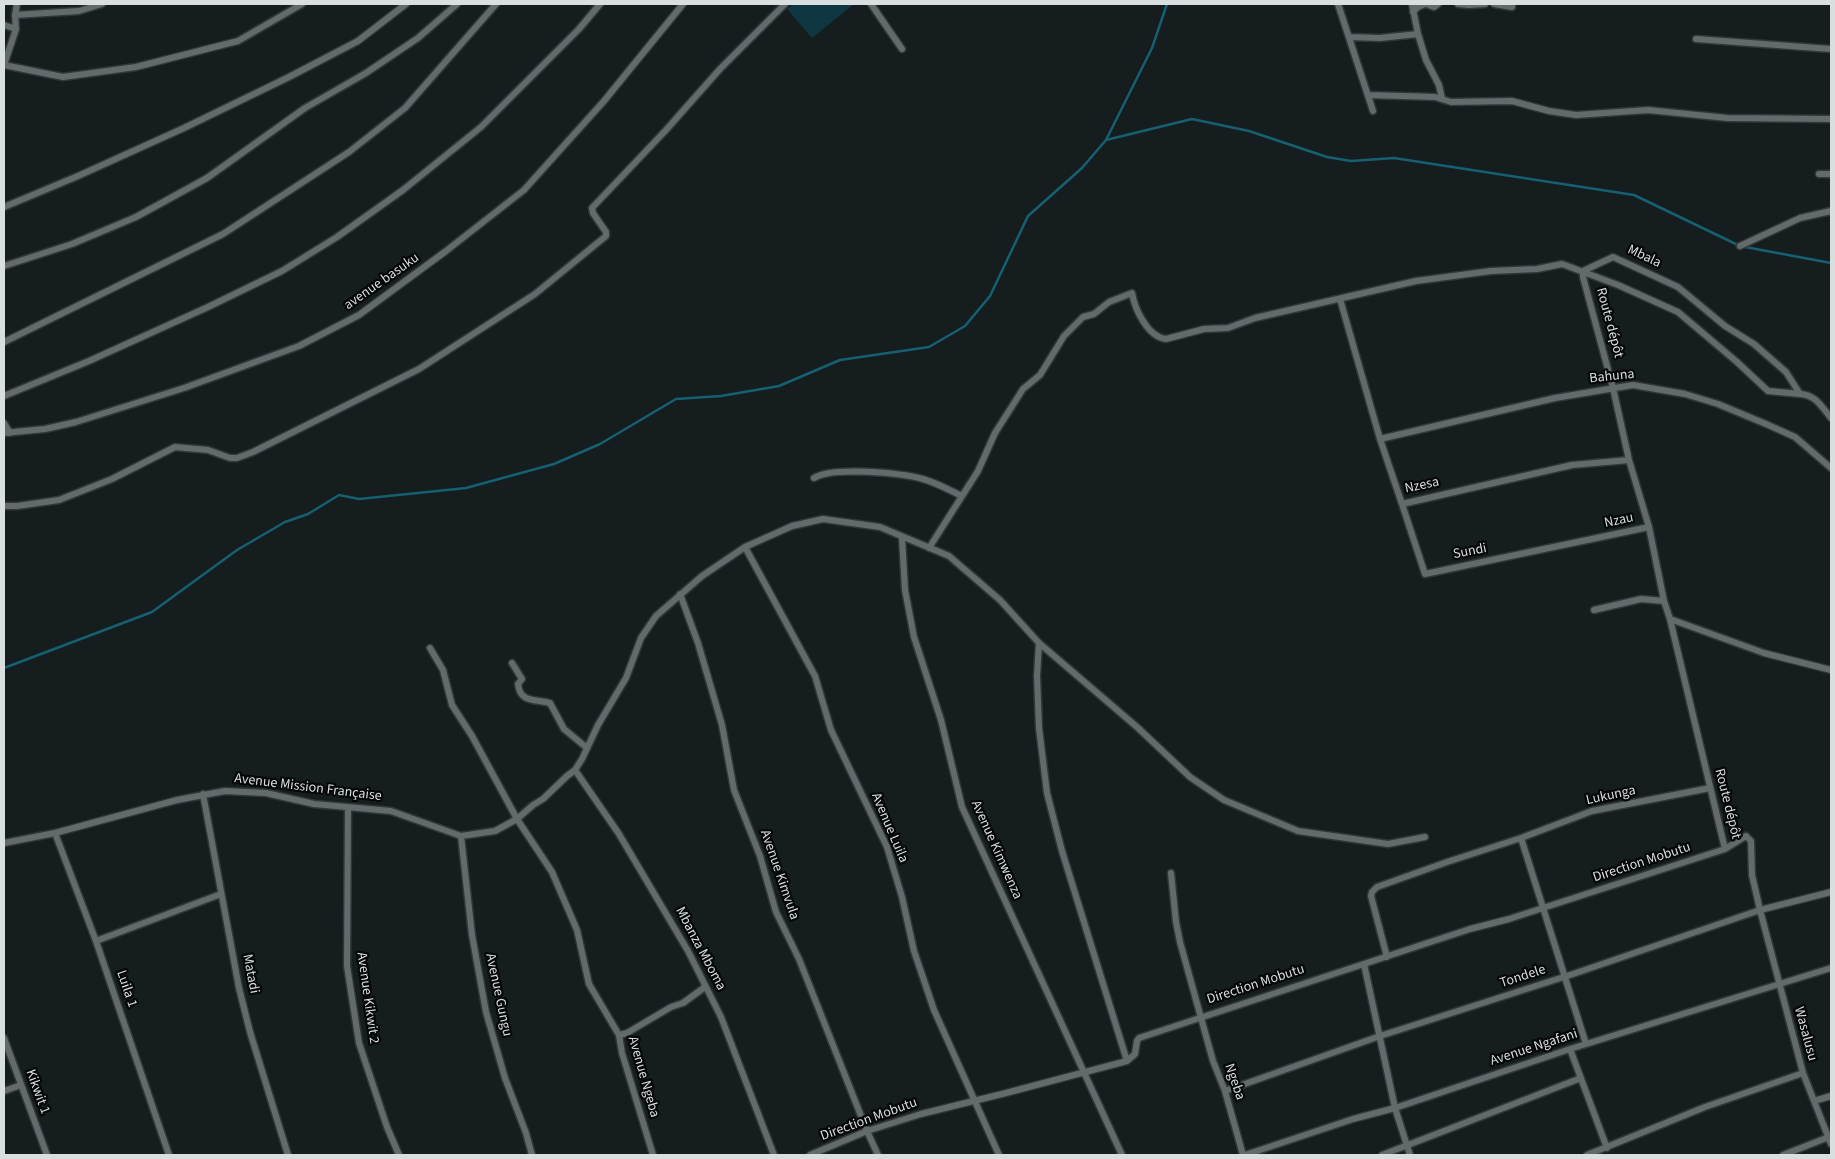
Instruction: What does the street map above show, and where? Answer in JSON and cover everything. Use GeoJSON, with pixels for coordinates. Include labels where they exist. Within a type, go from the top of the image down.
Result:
{"type":"FeatureCollection","features":[{"type":"Feature","properties":{"kind":"street"},"geometry":{"type":"LineString","coordinates":[[17,4],[16,29],[4,65],[63,77],[136,67],[238,41],[302,4]]}},
{"type":"Feature","properties":{"kind":"street"},"geometry":{"type":"LineString","coordinates":[[16,14],[79,10],[102,4]]}},
{"type":"Feature","properties":{"kind":"street"},"geometry":{"type":"LineString","coordinates":[[4,207],[87,172],[234,105],[358,41],[406,4]]}},
{"type":"Feature","properties":{"kind":"street"},"geometry":{"type":"LineString","coordinates":[[4,266],[81,240],[136,216],[207,178],[305,108],[366,73],[418,38],[457,4]]}},
{"type":"Feature","properties":{"kind":"street"},"geometry":{"type":"LineString","coordinates":[[4,342],[223,234],[349,152],[404,108],[496,4]]}},
{"type":"Feature","properties":{"kind":"street"},"geometry":{"type":"LineString","coordinates":[[4,396],[89,361],[208,307],[282,271],[337,237],[403,190],[481,127],[579,29],[599,4]]}},
{"type":"Feature","properties":{"kind":"street","name":"avenue basuku"},"geometry":{"type":"LineString","coordinates":[[7,433],[45,429],[76,422],[184,388],[300,346],[359,315],[446,251],[524,190],[604,101],[683,4]]}},
{"type":"Feature","properties":{"kind":"street"},"geometry":{"type":"LineString","coordinates":[[4,506],[59,500],[112,479],[176,447],[208,450],[223,457],[237,458],[253,452],[419,369],[478,332],[535,294],[606,236],[607,233],[593,213],[592,208],[666,130],[720,69],[785,4]]}},
{"type":"Feature","properties":{"kind":"street"},"geometry":{"type":"LineString","coordinates":[[872,4],[902,49]]}},
{"type":"Feature","properties":{"kind":"street"},"geometry":{"type":"LineString","coordinates":[[1338,4],[1373,111]]}},
{"type":"Feature","properties":{"kind":"street"},"geometry":{"type":"LineString","coordinates":[[1412,4],[1426,60],[1439,85],[1442,99]]}},
{"type":"Feature","properties":{"kind":"street"},"geometry":{"type":"LineString","coordinates":[[1413,12],[1418,6],[1426,4],[1434,7],[1438,4]]}},
{"type":"Feature","properties":{"kind":"street"},"geometry":{"type":"LineString","coordinates":[[1458,4],[1485,4]]}},
{"type":"Feature","properties":{"kind":"street"},"geometry":{"type":"LineString","coordinates":[[1494,4],[1512,7],[1512,4]]}},
{"type":"Feature","properties":{"kind":"street"},"geometry":{"type":"LineString","coordinates":[[4,24],[16,29]]}},
{"type":"Feature","properties":{"kind":"street"},"geometry":{"type":"LineString","coordinates":[[1349,37],[1380,38],[1418,34]]}},
{"type":"Feature","properties":{"kind":"street"},"geometry":{"type":"LineString","coordinates":[[1696,40],[1831,49]]}},
{"type":"Feature","properties":{"kind":"street"},"geometry":{"type":"LineString","coordinates":[[1368,95],[1435,97],[1451,102],[1512,101],[1549,111],[1576,115],[1648,110],[1727,118],[1831,119]]}},
{"type":"Feature","properties":{"kind":"street"},"geometry":{"type":"LineString","coordinates":[[1818,174],[1831,174]]}},
{"type":"Feature","properties":{"kind":"street"},"geometry":{"type":"LineString","coordinates":[[1740,246],[1800,218],[1831,211]]}},
{"type":"Feature","properties":{"kind":"street","name":"Mbala"},"geometry":{"type":"LineString","coordinates":[[1583,271],[1613,257],[1678,287],[1725,326],[1754,344],[1786,372],[1800,394],[1809,395],[1818,401],[1831,418]]}},
{"type":"Feature","properties":{"kind":"street"},"geometry":{"type":"LineString","coordinates":[[929,548],[979,469],[995,433],[1023,389],[1040,375],[1062,339],[1079,320],[1094,314],[1109,302],[1132,293],[1136,306],[1150,331],[1160,338],[1166,339],[1204,329],[1228,328],[1255,318],[1416,281],[1492,271],[1538,269],[1562,264],[1618,284],[1678,312],[1768,391],[1800,394]]}},
{"type":"Feature","properties":{"kind":"street","name":"Route dépôt"},"geometry":{"type":"LineString","coordinates":[[1583,271],[1629,460],[1649,527]]}},
{"type":"Feature","properties":{"kind":"street","name":"Nzesa"},"geometry":{"type":"LineString","coordinates":[[1340,300],[1380,439],[1402,504],[1572,465],[1629,460]]}},
{"type":"Feature","properties":{"kind":"street","name":"Bahuna"},"geometry":{"type":"LineString","coordinates":[[1380,439],[1554,398],[1633,385],[1685,394],[1718,404],[1795,437],[1831,468]]}},
{"type":"Feature","properties":{"kind":"street"},"geometry":{"type":"LineString","coordinates":[[4,423],[7,433]]}},
{"type":"Feature","properties":{"kind":"street"},"geometry":{"type":"LineString","coordinates":[[814,478],[824,473],[848,471],[897,474],[934,482],[962,496]]}},
{"type":"Feature","properties":{"kind":"street","name":"Sundi"},"geometry":{"type":"LineString","coordinates":[[1402,504],[1425,574],[1520,555]]}},
{"type":"Feature","properties":{"kind":"street"},"geometry":{"type":"LineString","coordinates":[[575,770],[598,725],[626,678],[641,638],[656,616],[702,576],[745,547],[792,526],[823,519],[880,527],[902,538],[949,556],[1000,600],[1038,644],[1137,727],[1190,777],[1224,800],[1298,832],[1388,844],[1424,837]]}},
{"type":"Feature","properties":{"kind":"street","name":"Nzau"},"geometry":{"type":"LineString","coordinates":[[1520,555],[1649,527],[1664,601],[1670,619]]}},
{"type":"Feature","properties":{"kind":"street","name":"Avenue Kimwenza"},"geometry":{"type":"LineString","coordinates":[[902,538],[905,590],[914,637],[941,720],[962,807],[1122,1155]]}},
{"type":"Feature","properties":{"kind":"street","name":"Avenue Luila"},"geometry":{"type":"LineString","coordinates":[[745,547],[815,676],[831,730],[887,847],[902,896],[914,951],[934,1010],[999,1155]]}},
{"type":"Feature","properties":{"kind":"street","name":"Avenue Kimvula"},"geometry":{"type":"LineString","coordinates":[[680,594],[698,643],[722,725],[734,790],[760,856],[776,912],[799,959],[878,1155]]}},
{"type":"Feature","properties":{"kind":"street"},"geometry":{"type":"LineString","coordinates":[[1594,610],[1641,599],[1664,601]]}},
{"type":"Feature","properties":{"kind":"street"},"geometry":{"type":"LineString","coordinates":[[1670,619],[1764,653],[1831,670]]}},
{"type":"Feature","properties":{"kind":"street","name":"Route dépôt"},"geometry":{"type":"LineString","coordinates":[[1670,619],[1725,849],[1746,836],[1752,841],[1752,875],[1779,985]]}},
{"type":"Feature","properties":{"kind":"street"},"geometry":{"type":"LineString","coordinates":[[1038,644],[1039,728],[1047,793],[1062,851],[1127,1060]]}},
{"type":"Feature","properties":{"kind":"street","name":"Avenue Ngeba"},"geometry":{"type":"LineString","coordinates":[[430,648],[443,670],[452,705],[472,736],[517,819],[552,872],[577,930],[589,984],[619,1036],[622,1053],[653,1155]]}},
{"type":"Feature","properties":{"kind":"street"},"geometry":{"type":"LineString","coordinates":[[512,663],[522,679],[518,684],[519,692],[525,698],[550,703],[564,729],[586,748]]}},
{"type":"Feature","properties":{"kind":"street","name":"Avenue Mission Française"},"geometry":{"type":"LineString","coordinates":[[4,843],[56,833],[203,794],[231,791],[266,793],[314,804],[391,811],[462,836],[489,832],[517,819],[533,805],[544,799],[575,770]]}},
{"type":"Feature","properties":{"kind":"street","name":"Mbanza Mboma"},"geometry":{"type":"LineString","coordinates":[[575,770],[614,826],[688,951],[721,1017],[774,1155]]}},
{"type":"Feature","properties":{"kind":"street","name":"Lukunga"},"geometry":{"type":"LineString","coordinates":[[1387,957],[1371,896],[1377,887],[1592,812],[1710,788]]}},
{"type":"Feature","properties":{"kind":"street","name":"Matadi"},"geometry":{"type":"LineString","coordinates":[[203,794],[243,1005],[288,1155]]}},
{"type":"Feature","properties":{"kind":"street","name":"Avenue Kikwit 2"},"geometry":{"type":"LineString","coordinates":[[348,808],[347,966],[359,1043],[387,1127],[399,1155]]}},
{"type":"Feature","properties":{"kind":"street","name":"Luila 1"},"geometry":{"type":"LineString","coordinates":[[56,833],[96,941],[170,1155]]}},
{"type":"Feature","properties":{"kind":"street","name":"Avenue Gungu"},"geometry":{"type":"LineString","coordinates":[[462,836],[472,935],[486,1012],[505,1078],[526,1133],[532,1155]]}},
{"type":"Feature","properties":{"kind":"street"},"geometry":{"type":"LineString","coordinates":[[1521,838],[1586,1044]]}},
{"type":"Feature","properties":{"kind":"street","name":"Direction Mobutu"},"geometry":{"type":"LineString","coordinates":[[810,1155],[867,1131],[921,1114],[1127,1060],[1137,1051],[1137,1042],[1140,1038],[1470,928],[1509,919],[1725,849]]}},
{"type":"Feature","properties":{"kind":"street","name":"Ngeba"},"geometry":{"type":"LineString","coordinates":[[1171,873],[1180,942],[1213,1061],[1244,1155]]}},
{"type":"Feature","properties":{"kind":"street","name":"Tondele"},"geometry":{"type":"LineString","coordinates":[[1224,1091],[1380,1036],[1760,910],[1831,892]]}},
{"type":"Feature","properties":{"kind":"street"},"geometry":{"type":"LineString","coordinates":[[96,941],[221,894]]}},
{"type":"Feature","properties":{"kind":"street"},"geometry":{"type":"LineString","coordinates":[[1364,964],[1396,1108],[1410,1155]]}},
{"type":"Feature","properties":{"kind":"street","name":"Avenue Ngafani"},"geometry":{"type":"LineString","coordinates":[[1244,1155],[1353,1119],[1396,1108],[1570,1048],[1831,968]]}},
{"type":"Feature","properties":{"kind":"street","name":"Wasalusu"},"geometry":{"type":"LineString","coordinates":[[1779,985],[1803,1073],[1830,1140]]}},
{"type":"Feature","properties":{"kind":"street"},"geometry":{"type":"LineString","coordinates":[[619,1036],[671,1007],[683,1003],[705,987]]}},
{"type":"Feature","properties":{"kind":"street","name":"Kikwit 1"},"geometry":{"type":"LineString","coordinates":[[4,1038],[46,1155]]}},
{"type":"Feature","properties":{"kind":"street"},"geometry":{"type":"LineString","coordinates":[[1570,1048],[1607,1148]]}},
{"type":"Feature","properties":{"kind":"street"},"geometry":{"type":"LineString","coordinates":[[1587,1155],[1705,1107],[1803,1073]]}},
{"type":"Feature","properties":{"kind":"street"},"geometry":{"type":"LineString","coordinates":[[1382,1155],[1581,1078]]}},
{"type":"Feature","properties":{"kind":"street"},"geometry":{"type":"LineString","coordinates":[[4,1091],[21,1085]]}},
{"type":"Feature","properties":{"kind":"street"},"geometry":{"type":"LineString","coordinates":[[1814,1101],[1831,1096]]}},
{"type":"Feature","properties":{"kind":"street"},"geometry":{"type":"LineString","coordinates":[[1783,1155],[1830,1140]]}},
{"type":"Feature","properties":{"kind":"shaded area"},"geometry":{"type":"Polygon","coordinates":[[[794,4],[854,4],[812,38],[787,9],[794,4]]]}},
{"type":"Feature","properties":{"kind":"waterway"},"geometry":{"type":"LineString","coordinates":[[1106,140],[1152,48],[1167,4]]}},
{"type":"Feature","properties":{"kind":"waterway"},"geometry":{"type":"LineString","coordinates":[[4,668],[152,612],[237,550],[285,522],[308,514],[339,495],[359,499],[466,488],[554,464],[600,444],[676,399],[721,396],[779,386],[840,360],[929,347],[965,326],[990,296],[1028,216],[1082,168],[1106,140],[1192,119],[1249,131],[1327,157],[1351,161],[1394,158],[1634,195],[1740,246],[1831,263]]}}]}
